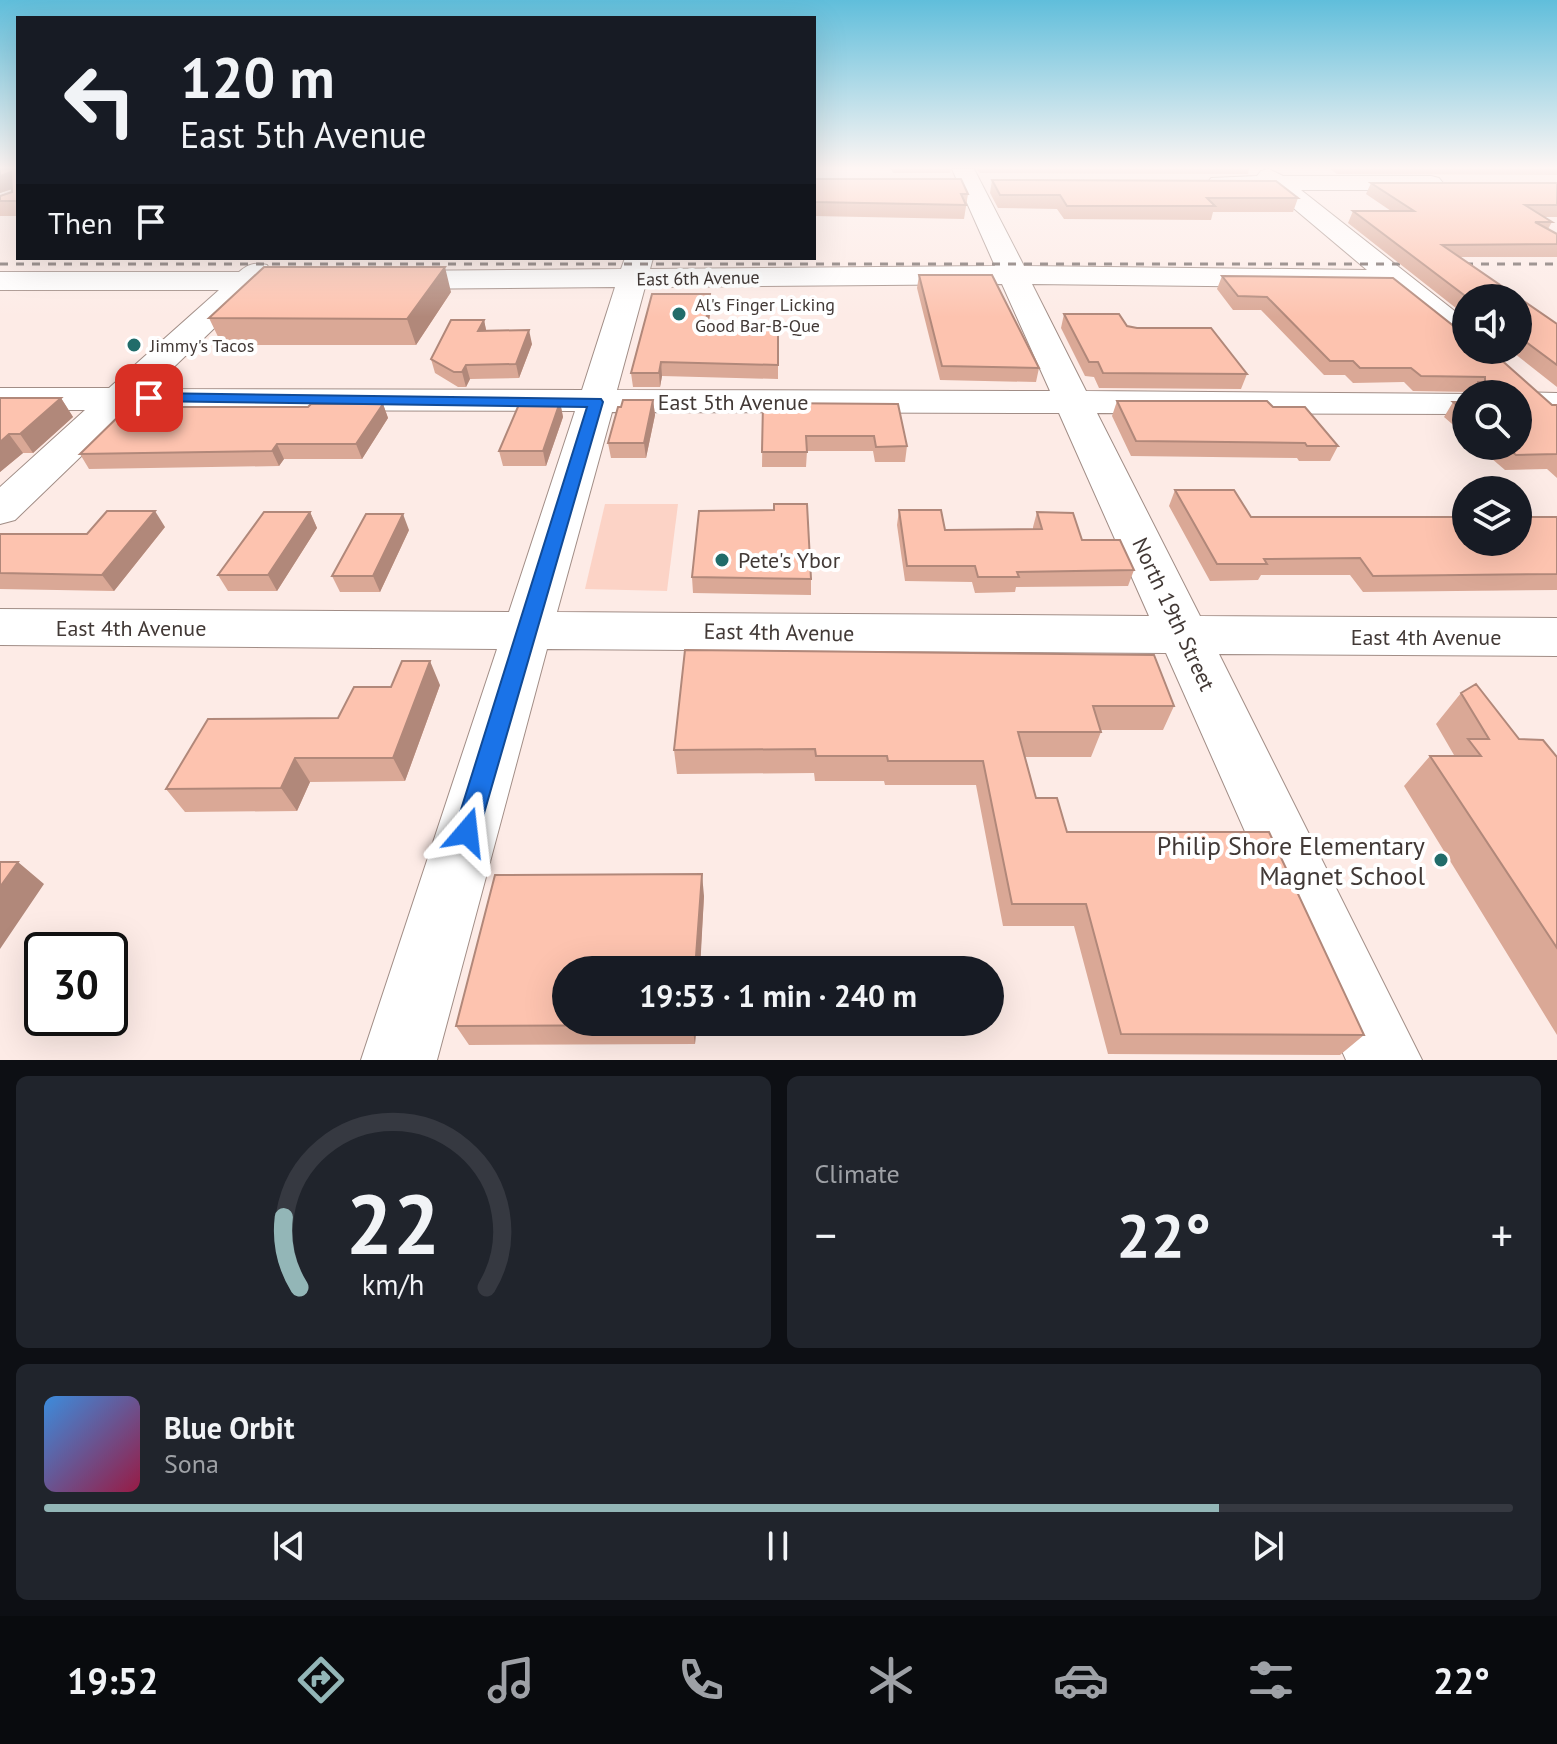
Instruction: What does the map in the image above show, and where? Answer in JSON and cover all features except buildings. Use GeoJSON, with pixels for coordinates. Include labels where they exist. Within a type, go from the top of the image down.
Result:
{"type":"FeatureCollection","features":[{"type":"Feature","properties":{"kind":"street","name":"North 19th Street"},"geometry":{"type":"LineString","coordinates":[[986,218],[1384,1060]]}},
{"type":"Feature","properties":{"kind":"street"},"geometry":{"type":"LineString","coordinates":[[1320,218],[1452,325]]}},
{"type":"Feature","properties":{"kind":"street"},"geometry":{"type":"LineString","coordinates":[[399,1060],[636,268]]}},
{"type":"Feature","properties":{"kind":"street","name":"East 6th Avenue"},"geometry":{"type":"LineString","coordinates":[[360,280],[636,268],[1395,279]]}},
{"type":"Feature","properties":{"kind":"street"},"geometry":{"type":"LineString","coordinates":[[0,510],[259,269]]}},
{"type":"Feature","properties":{"kind":"street"},"geometry":{"type":"LineString","coordinates":[[0,281],[259,269],[329,280]]}},
{"type":"Feature","properties":{"kind":"street","name":"East 5th Avenue"},"geometry":{"type":"LineString","coordinates":[[0,399],[1452,403]]}},
{"type":"Feature","properties":{"kind":"street","name":"East 4th Avenue"},"geometry":{"type":"LineString","coordinates":[[0,627],[1557,637]]}},
{"type":"Feature","properties":{"kind":"shaded area"},"geometry":{"type":"Polygon","coordinates":[[[605,504],[678,504],[667,591],[585,589],[605,504]]]}},
{"type":"Feature","properties":{"kind":"railway"},"geometry":{"type":"LineString","coordinates":[[0,264],[1421,264]]}},
{"type":"Feature","properties":{"kind":"railway"},"geometry":{"type":"LineString","coordinates":[[1449,264],[1557,264]]}},
{"type":"Feature","properties":{"kind":"place","name":"Al's Finger Licking Good Bar-B-Que"},"geometry":{"type":"Point","coordinates":[679,314]}},
{"type":"Feature","properties":{"kind":"place","name":"Jimmy's Tacos"},"geometry":{"type":"Point","coordinates":[134,345]}},
{"type":"Feature","properties":{"kind":"place","name":"Pete's Ybor"},"geometry":{"type":"Point","coordinates":[722,560]}},
{"type":"Feature","properties":{"kind":"place","name":"Philip Shore Elementary Magnet School"},"geometry":{"type":"Point","coordinates":[1441,860]}},
{"type":"Feature","properties":{"kind":"route"},"geometry":{"type":"LineString","coordinates":[[149,398],[596,402],[467,832]]}}]}
